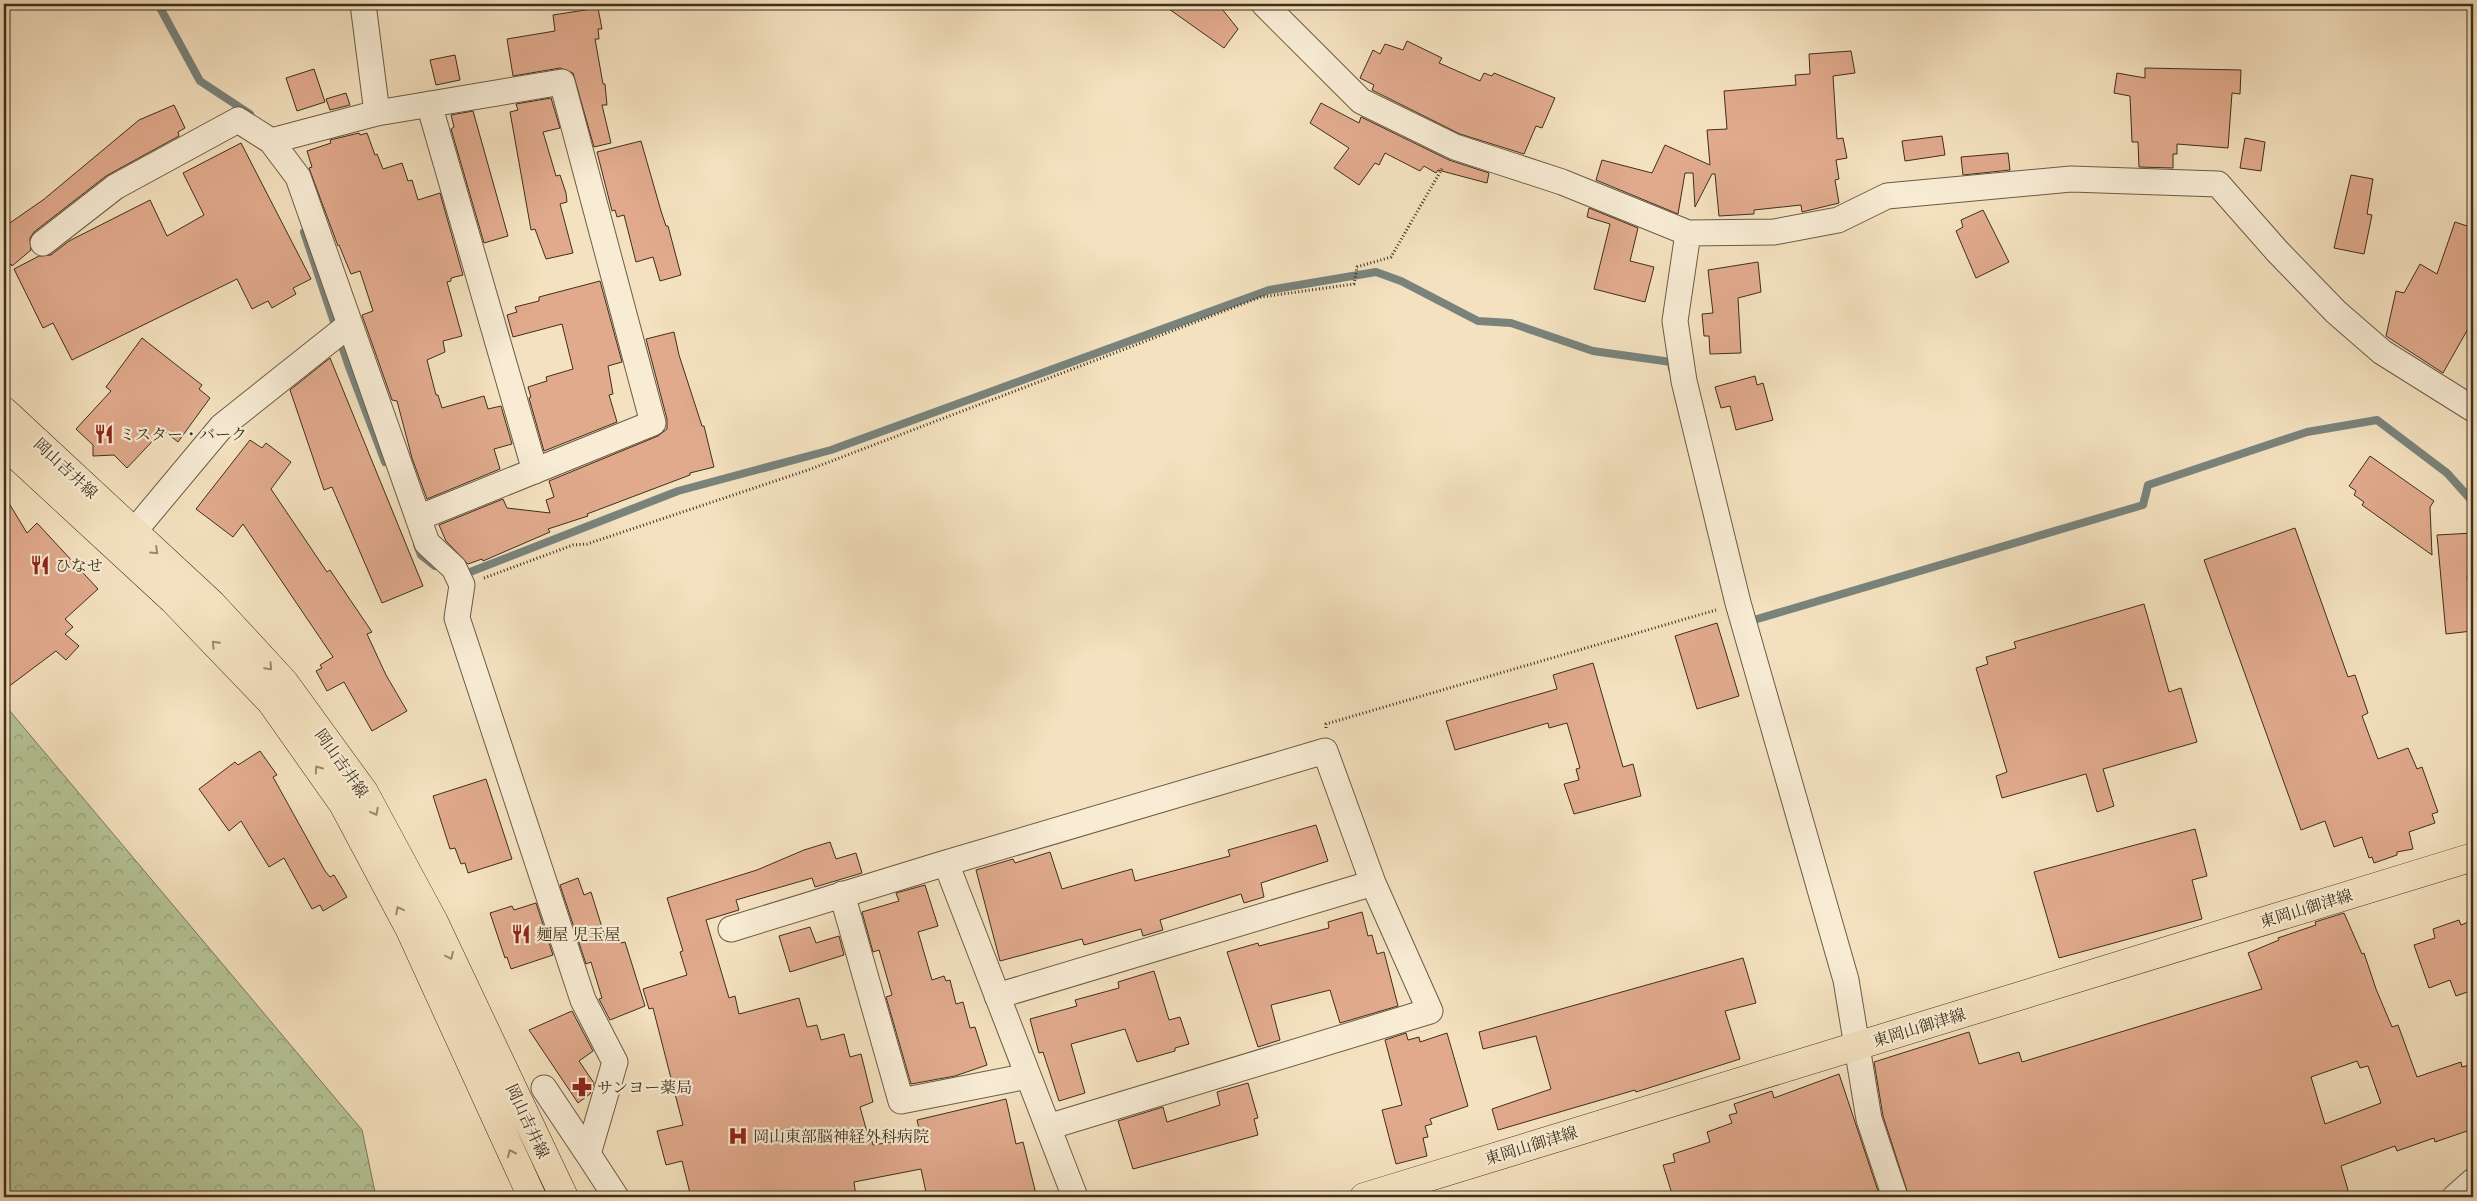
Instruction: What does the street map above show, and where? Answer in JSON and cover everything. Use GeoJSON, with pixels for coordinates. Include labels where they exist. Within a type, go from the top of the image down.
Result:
{"type":"FeatureCollection","features":[{"type":"Feature","properties":{"kind":"main road","name":"岡山吉井線"},"geometry":{"type":"LineString","coordinates":[[4,411],[127,540],[173,600],[270,702],[343,804],[410,930],[532,1197]]}},
{"type":"Feature","properties":{"kind":"main road","name":"岡山吉井線"},"geometry":{"type":"LineString","coordinates":[[4,444],[212,604],[284,682],[364,792],[434,922],[564,1197]]}},
{"type":"Feature","properties":{"kind":"main road","name":"東岡山御津線"},"geometry":{"type":"LineString","coordinates":[[1364,1197],[2473,856]]}},
{"type":"Feature","properties":{"kind":"street"},"geometry":{"type":"LineString","coordinates":[[363,4],[377,113]]}},
{"type":"Feature","properties":{"kind":"street"},"geometry":{"type":"LineString","coordinates":[[1264,4],[1361,100],[1455,147],[1562,182],[1688,233],[1774,232],[1792,229],[1838,220],[1887,196],[2072,179],[2218,184],[2277,251],[2336,312],[2382,352],[2473,410]]}},
{"type":"Feature","properties":{"kind":"street"},"geometry":{"type":"LineString","coordinates":[[271,141],[377,113],[562,82],[654,423],[418,518]]}},
{"type":"Feature","properties":{"kind":"street"},"geometry":{"type":"LineString","coordinates":[[429,104],[535,471]]}},
{"type":"Feature","properties":{"kind":"street"},"geometry":{"type":"LineString","coordinates":[[43,244],[115,187],[238,120],[271,141],[298,177],[427,543],[454,568],[462,585],[457,618],[583,1000],[615,1062],[588,1154]]}},
{"type":"Feature","properties":{"kind":"street"},"geometry":{"type":"LineString","coordinates":[[1688,233],[1674,321],[1684,381],[1738,604],[1846,980],[1869,1120],[1896,1197]]}},
{"type":"Feature","properties":{"kind":"street"},"geometry":{"type":"LineString","coordinates":[[127,540],[222,426],[349,325]]}},
{"type":"Feature","properties":{"kind":"street"},"geometry":{"type":"LineString","coordinates":[[731,929],[842,894],[1326,751],[1373,883],[1430,1011],[1048,1127]]}},
{"type":"Feature","properties":{"kind":"street"},"geometry":{"type":"LineString","coordinates":[[946,863],[1075,1197]]}},
{"type":"Feature","properties":{"kind":"street"},"geometry":{"type":"LineString","coordinates":[[997,996],[1373,883]]}},
{"type":"Feature","properties":{"kind":"street"},"geometry":{"type":"LineString","coordinates":[[842,894],[900,1101],[1028,1076]]}},
{"type":"Feature","properties":{"kind":"street"},"geometry":{"type":"LineString","coordinates":[[544,1088],[616,1197]]}},
{"type":"Feature","properties":{"kind":"street"},"geometry":{"type":"LineString","coordinates":[[2455,1197],[2473,1181]]}},
{"type":"Feature","properties":{"kind":"path"},"geometry":{"type":"LineString","coordinates":[[462,585],[573,545],[587,544],[808,470],[1261,297],[1354,284],[1357,268],[1391,257],[1455,147]]}},
{"type":"Feature","properties":{"kind":"path"},"geometry":{"type":"LineString","coordinates":[[1326,751],[1326,724],[1738,604]]}},
{"type":"Feature","properties":{"kind":"green space"},"geometry":{"type":"Polygon","coordinates":[[[4,704],[362,1130],[376,1197],[4,1197],[4,704]]]}},
{"type":"Feature","properties":{"kind":"building"},"geometry":{"type":"Polygon","coordinates":[[[1162,4],[1218,4],[1238,29],[1224,48],[1162,4]]]}},
{"type":"Feature","properties":{"kind":"building"},"geometry":{"type":"Polygon","coordinates":[[[598,8],[602,29],[598,29],[599,39],[595,39],[603,84],[605,84],[607,105],[602,105],[611,143],[594,147],[573,73],[560,68],[513,76],[507,39],[555,31],[553,15],[598,8]]]}},
{"type":"Feature","properties":{"kind":"building"},"geometry":{"type":"Polygon","coordinates":[[[1407,41],[1442,58],[1439,63],[1480,81],[1484,73],[1492,76],[1494,73],[1555,98],[1542,128],[1536,126],[1524,154],[1460,134],[1372,90],[1374,85],[1360,78],[1373,50],[1380,54],[1385,44],[1403,50],[1407,41]]]}},
{"type":"Feature","properties":{"kind":"building"},"geometry":{"type":"Polygon","coordinates":[[[1851,51],[1855,73],[1833,76],[1837,139],[1843,138],[1847,158],[1836,160],[1839,179],[1835,180],[1839,203],[1802,212],[1801,205],[1754,210],[1754,214],[1719,216],[1715,174],[1712,174],[1695,207],[1693,173],[1685,173],[1678,214],[1596,180],[1602,160],[1652,173],[1665,145],[1710,165],[1707,130],[1727,129],[1724,91],[1796,85],[1795,75],[1810,74],[1809,54],[1851,51]]]}},
{"type":"Feature","properties":{"kind":"building"},"geometry":{"type":"Polygon","coordinates":[[[455,55],[460,80],[436,85],[430,60],[455,55]]]}},
{"type":"Feature","properties":{"kind":"building"},"geometry":{"type":"Polygon","coordinates":[[[2145,68],[2241,70],[2240,94],[2232,93],[2228,148],[2177,144],[2177,154],[2173,154],[2173,168],[2139,167],[2138,142],[2132,142],[2130,96],[2114,93],[2117,73],[2145,78],[2145,68]]]}},
{"type":"Feature","properties":{"kind":"building"},"geometry":{"type":"Polygon","coordinates":[[[314,69],[325,102],[297,111],[286,78],[314,69]]]}},
{"type":"Feature","properties":{"kind":"building"},"geometry":{"type":"Polygon","coordinates":[[[346,93],[350,105],[330,110],[326,99],[346,93]]]}},
{"type":"Feature","properties":{"kind":"building"},"geometry":{"type":"Polygon","coordinates":[[[551,98],[560,128],[543,132],[556,176],[560,175],[566,193],[567,202],[560,204],[573,253],[546,259],[535,229],[531,230],[510,112],[518,110],[516,104],[551,98]]]}},
{"type":"Feature","properties":{"kind":"building"},"geometry":{"type":"Polygon","coordinates":[[[1321,103],[1359,123],[1361,117],[1449,160],[1489,173],[1487,183],[1438,170],[1436,173],[1424,166],[1420,171],[1385,153],[1379,165],[1375,163],[1359,185],[1334,168],[1349,148],[1310,123],[1321,103]]]}},
{"type":"Feature","properties":{"kind":"building"},"geometry":{"type":"Polygon","coordinates":[[[174,105],[185,128],[178,132],[179,136],[106,176],[34,232],[30,238],[31,250],[12,266],[11,264],[4,270],[4,227],[43,200],[139,120],[174,105]]]}},
{"type":"Feature","properties":{"kind":"building"},"geometry":{"type":"Polygon","coordinates":[[[473,111],[508,236],[484,243],[451,129],[454,127],[451,115],[473,111]]]}},
{"type":"Feature","properties":{"kind":"building"},"geometry":{"type":"Polygon","coordinates":[[[359,133],[360,135],[367,133],[375,155],[377,154],[383,169],[402,163],[408,181],[412,180],[418,200],[440,193],[463,275],[451,278],[451,281],[447,282],[462,336],[443,341],[445,352],[427,360],[436,395],[438,395],[442,408],[484,396],[488,409],[501,406],[512,444],[494,449],[500,469],[427,499],[412,458],[397,401],[392,400],[362,315],[373,311],[360,271],[351,274],[338,246],[309,168],[312,167],[307,151],[331,143],[330,140],[359,133]]]}},
{"type":"Feature","properties":{"kind":"building"},"geometry":{"type":"Polygon","coordinates":[[[1942,136],[1945,155],[1905,161],[1902,141],[1942,136]]]}},
{"type":"Feature","properties":{"kind":"building"},"geometry":{"type":"Polygon","coordinates":[[[2245,138],[2265,142],[2261,171],[2240,168],[2245,138]]]}},
{"type":"Feature","properties":{"kind":"building"},"geometry":{"type":"Polygon","coordinates":[[[641,141],[661,211],[666,226],[668,226],[681,275],[660,281],[653,257],[636,262],[624,215],[617,217],[615,210],[612,211],[597,152],[641,141]]]}},
{"type":"Feature","properties":{"kind":"building"},"geometry":{"type":"Polygon","coordinates":[[[241,143],[311,279],[293,288],[296,294],[272,308],[268,301],[252,309],[237,279],[72,360],[53,323],[43,328],[14,269],[39,256],[51,255],[69,241],[150,200],[167,236],[204,215],[183,173],[241,143]]]}},
{"type":"Feature","properties":{"kind":"building"},"geometry":{"type":"Polygon","coordinates":[[[2008,153],[2010,170],[1963,175],[1961,157],[2008,153]]]}},
{"type":"Feature","properties":{"kind":"building"},"geometry":{"type":"Polygon","coordinates":[[[2351,175],[2373,179],[2367,214],[2372,215],[2364,254],[2334,248],[2351,175]]]}},
{"type":"Feature","properties":{"kind":"building"},"geometry":{"type":"Polygon","coordinates":[[[1589,208],[1638,228],[1630,261],[1654,267],[1645,302],[1594,289],[1610,224],[1587,217],[1589,208]]]}},
{"type":"Feature","properties":{"kind":"building"},"geometry":{"type":"Polygon","coordinates":[[[1983,210],[2009,262],[1976,278],[1956,231],[1963,227],[1961,220],[1983,210]]]}},
{"type":"Feature","properties":{"kind":"building"},"geometry":{"type":"Polygon","coordinates":[[[2455,222],[2473,228],[2473,320],[2443,373],[2386,336],[2396,291],[2404,293],[2420,264],[2437,274],[2455,222]]]}},
{"type":"Feature","properties":{"kind":"building"},"geometry":{"type":"Polygon","coordinates":[[[1758,262],[1761,292],[1738,298],[1741,353],[1710,354],[1709,336],[1704,336],[1702,314],[1713,313],[1708,270],[1758,262]]]}},
{"type":"Feature","properties":{"kind":"building"},"geometry":{"type":"Polygon","coordinates":[[[600,281],[622,362],[608,366],[613,394],[609,395],[617,422],[544,451],[529,398],[531,397],[528,387],[547,381],[546,377],[573,369],[562,324],[513,337],[507,315],[517,312],[515,307],[539,301],[539,297],[600,281]]]}},
{"type":"Feature","properties":{"kind":"building"},"geometry":{"type":"Polygon","coordinates":[[[674,332],[679,355],[702,426],[704,426],[714,467],[690,473],[690,475],[587,514],[588,516],[548,529],[550,532],[483,561],[482,559],[468,564],[446,541],[439,525],[503,499],[507,508],[550,513],[546,500],[554,497],[549,481],[658,436],[667,429],[667,419],[646,339],[674,332]]]}},
{"type":"Feature","properties":{"kind":"building"},"geometry":{"type":"Polygon","coordinates":[[[142,338],[202,385],[199,389],[210,398],[178,442],[163,430],[127,468],[114,455],[93,456],[93,445],[76,429],[111,391],[106,387],[142,338]]]}},
{"type":"Feature","properties":{"kind":"building"},"geometry":{"type":"Polygon","coordinates":[[[330,358],[423,586],[382,603],[332,487],[324,490],[290,390],[330,358]]]}},
{"type":"Feature","properties":{"kind":"building"},"geometry":{"type":"Polygon","coordinates":[[[1755,376],[1757,385],[1763,383],[1773,420],[1736,430],[1730,406],[1721,408],[1715,387],[1755,376]]]}},
{"type":"Feature","properties":{"kind":"building"},"geometry":{"type":"Polygon","coordinates":[[[250,440],[262,448],[266,443],[291,462],[271,489],[327,572],[330,570],[372,632],[367,634],[386,675],[407,711],[372,731],[344,682],[327,691],[316,671],[322,668],[320,665],[333,657],[243,524],[233,537],[196,509],[250,440]]]}},
{"type":"Feature","properties":{"kind":"building"},"geometry":{"type":"Polygon","coordinates":[[[2370,456],[2434,501],[2430,507],[2432,555],[2362,505],[2364,502],[2354,495],[2356,491],[2349,486],[2370,456]]]}},
{"type":"Feature","properties":{"kind":"building"},"geometry":{"type":"Polygon","coordinates":[[[4,495],[27,533],[37,523],[98,589],[65,619],[73,627],[65,634],[79,646],[66,660],[56,651],[4,690],[4,495]]]}},
{"type":"Feature","properties":{"kind":"building"},"geometry":{"type":"Polygon","coordinates":[[[2295,528],[2348,677],[2355,675],[2368,713],[2362,716],[2378,759],[2408,748],[2417,769],[2422,767],[2438,812],[2432,814],[2435,823],[2409,832],[2413,849],[2397,852],[2397,855],[2374,863],[2372,857],[2369,858],[2362,837],[2334,847],[2325,821],[2301,830],[2204,560],[2295,528]]]}},
{"type":"Feature","properties":{"kind":"building"},"geometry":{"type":"Polygon","coordinates":[[[2473,533],[2473,575],[2467,576],[2472,631],[2446,634],[2437,535],[2473,533]]]}},
{"type":"Feature","properties":{"kind":"building"},"geometry":{"type":"Polygon","coordinates":[[[2144,604],[2169,692],[2181,688],[2197,742],[2103,769],[2114,806],[2097,812],[2086,774],[2002,798],[1996,776],[2007,772],[1976,668],[1988,664],[1986,657],[2016,648],[2014,642],[2144,604]]]}},
{"type":"Feature","properties":{"kind":"building"},"geometry":{"type":"Polygon","coordinates":[[[1717,623],[1739,696],[1697,709],[1675,636],[1717,623]]]}},
{"type":"Feature","properties":{"kind":"building"},"geometry":{"type":"Polygon","coordinates":[[[1593,663],[1623,767],[1633,764],[1641,796],[1574,814],[1564,784],[1579,780],[1576,769],[1580,768],[1567,723],[1549,728],[1548,723],[1455,750],[1446,721],[1557,689],[1553,675],[1593,663]]]}},
{"type":"Feature","properties":{"kind":"building"},"geometry":{"type":"Polygon","coordinates":[[[260,751],[277,775],[273,777],[325,871],[330,877],[334,875],[347,897],[323,911],[320,905],[312,909],[284,858],[269,867],[241,821],[229,831],[199,789],[235,762],[238,765],[260,751]]]}},
{"type":"Feature","properties":{"kind":"building"},"geometry":{"type":"Polygon","coordinates":[[[486,779],[512,859],[468,873],[465,863],[461,864],[455,848],[450,849],[433,796],[486,779]]]}},
{"type":"Feature","properties":{"kind":"building"},"geometry":{"type":"Polygon","coordinates":[[[1316,825],[1328,861],[1261,883],[1264,897],[1244,903],[1241,894],[1160,920],[1163,930],[1143,936],[1141,929],[1084,945],[1082,939],[1000,961],[976,870],[1013,859],[1015,863],[1050,852],[1062,889],[1132,869],[1135,881],[1230,856],[1228,850],[1316,825]]]}},
{"type":"Feature","properties":{"kind":"building"},"geometry":{"type":"Polygon","coordinates":[[[2195,829],[2207,876],[2192,880],[2202,919],[2059,958],[2034,872],[2195,829]]]}},
{"type":"Feature","properties":{"kind":"building"},"geometry":{"type":"Polygon","coordinates":[[[830,842],[836,859],[856,853],[862,873],[815,887],[812,878],[736,900],[739,910],[706,920],[729,998],[735,996],[739,1014],[799,998],[807,1027],[817,1025],[821,1040],[844,1034],[850,1057],[861,1054],[873,1102],[860,1107],[873,1145],[921,1137],[917,1120],[1006,1099],[1016,1144],[1023,1142],[1036,1194],[1024,1197],[927,1197],[921,1169],[854,1182],[856,1197],[691,1197],[682,1161],[666,1165],[657,1131],[683,1125],[653,1008],[649,1009],[643,989],[687,975],[680,952],[683,951],[667,898],[757,870],[804,850],[830,842]]]}},
{"type":"Feature","properties":{"kind":"building"},"geometry":{"type":"Polygon","coordinates":[[[578,878],[584,895],[591,892],[605,937],[618,934],[621,943],[625,942],[645,1006],[610,1020],[599,999],[602,998],[591,962],[586,964],[560,885],[578,878]]]}},
{"type":"Feature","properties":{"kind":"building"},"geometry":{"type":"Polygon","coordinates":[[[925,885],[938,926],[918,932],[932,980],[944,976],[946,981],[950,980],[956,1004],[963,1002],[970,1028],[975,1027],[987,1065],[955,1076],[911,1084],[886,997],[892,995],[879,950],[873,952],[862,912],[899,901],[896,893],[925,885]]]}},
{"type":"Feature","properties":{"kind":"building","name":"麺屋 児玉屋"},"geometry":{"type":"Polygon","coordinates":[[[536,903],[553,955],[511,969],[507,957],[505,958],[490,913],[512,906],[514,910],[536,903]]]}},
{"type":"Feature","properties":{"kind":"building"},"geometry":{"type":"Polygon","coordinates":[[[1362,912],[1368,936],[1372,935],[1377,954],[1384,952],[1398,1006],[1340,1023],[1330,990],[1271,1005],[1280,1040],[1258,1047],[1227,952],[1258,943],[1259,946],[1329,928],[1328,922],[1362,912]]]}},
{"type":"Feature","properties":{"kind":"building"},"geometry":{"type":"Polygon","coordinates":[[[2344,913],[2362,954],[2364,953],[2376,989],[2392,1027],[2398,1025],[2417,1077],[2461,1062],[2462,1067],[2473,1064],[2473,1129],[2435,1142],[2434,1138],[2397,1151],[2395,1146],[2341,1166],[2350,1197],[1909,1197],[1883,1116],[1874,1062],[1969,1032],[1979,1064],[2019,1052],[2022,1062],[2262,989],[2248,953],[2279,940],[2278,938],[2316,925],[2315,922],[2344,913]],[[2357,1061],[2311,1077],[2325,1124],[2381,1103],[2368,1066],[2360,1068],[2357,1061]]]}},
{"type":"Feature","properties":{"kind":"building"},"geometry":{"type":"Polygon","coordinates":[[[2459,920],[2461,925],[2473,920],[2473,990],[2456,996],[2450,980],[2429,988],[2414,945],[2435,938],[2433,929],[2459,920]]]}},
{"type":"Feature","properties":{"kind":"building"},"geometry":{"type":"Polygon","coordinates":[[[810,927],[816,943],[839,936],[844,955],[790,972],[779,936],[810,927]]]}},
{"type":"Feature","properties":{"kind":"building"},"geometry":{"type":"Polygon","coordinates":[[[1743,958],[1756,1003],[1725,1011],[1740,1059],[1636,1092],[1635,1090],[1498,1130],[1492,1109],[1551,1089],[1536,1036],[1483,1049],[1479,1032],[1743,958]]]}},
{"type":"Feature","properties":{"kind":"building"},"geometry":{"type":"Polygon","coordinates":[[[1154,971],[1169,1020],[1180,1017],[1189,1044],[1175,1048],[1175,1051],[1137,1062],[1125,1029],[1071,1044],[1085,1093],[1059,1101],[1043,1052],[1039,1053],[1030,1019],[1077,1006],[1075,1000],[1119,988],[1118,982],[1154,971]]]}},
{"type":"Feature","properties":{"kind":"building"},"geometry":{"type":"Polygon","coordinates":[[[572,1011],[593,1051],[579,1061],[594,1083],[590,1094],[578,1103],[529,1030],[572,1011]]]}},
{"type":"Feature","properties":{"kind":"building"},"geometry":{"type":"Polygon","coordinates":[[[1406,1033],[1408,1040],[1419,1037],[1420,1042],[1447,1033],[1468,1106],[1430,1119],[1432,1124],[1425,1126],[1428,1137],[1423,1138],[1427,1156],[1396,1164],[1382,1110],[1402,1105],[1385,1040],[1406,1033]]]}},
{"type":"Feature","properties":{"kind":"building"},"geometry":{"type":"Polygon","coordinates":[[[1839,1074],[1880,1197],[1673,1197],[1663,1165],[1675,1162],[1673,1154],[1710,1142],[1707,1132],[1732,1123],[1729,1115],[1737,1113],[1734,1104],[1772,1091],[1774,1098],[1839,1074]]]}},
{"type":"Feature","properties":{"kind":"building"},"geometry":{"type":"Polygon","coordinates":[[[1248,1083],[1258,1118],[1254,1119],[1258,1135],[1133,1169],[1118,1121],[1163,1107],[1167,1122],[1220,1105],[1217,1092],[1248,1083]]]}},
{"type":"Feature","properties":{"kind":"waterway"},"geometry":{"type":"LineString","coordinates":[[158,4],[200,81],[250,114]]}},
{"type":"Feature","properties":{"kind":"waterway"},"geometry":{"type":"LineString","coordinates":[[304,232],[348,364],[385,462]]}},
{"type":"Feature","properties":{"kind":"waterway"},"geometry":{"type":"LineString","coordinates":[[460,574],[470,572],[678,491],[831,450],[1269,290],[1376,272],[1401,281],[1478,321],[1511,323],[1593,351],[1671,362],[1672,369]]}},
{"type":"Feature","properties":{"kind":"waterway"},"geometry":{"type":"LineString","coordinates":[[1747,622],[2143,505],[2148,485],[2307,432],[2377,420],[2447,473],[2473,502]]}},
{"type":"Feature","properties":{"kind":"waterway"},"geometry":{"type":"LineString","coordinates":[[417,545],[421,555],[435,566]]}},
{"type":"Feature","properties":{"kind":"place","name":"ミスター・バーク"},"geometry":{"type":"Point","coordinates":[104,434]}},
{"type":"Feature","properties":{"kind":"place","name":"ひなせ"},"geometry":{"type":"Point","coordinates":[40,565]}},
{"type":"Feature","properties":{"kind":"place","name":"麺屋 児玉屋"},"geometry":{"type":"Point","coordinates":[521,934]}},
{"type":"Feature","properties":{"kind":"place","name":"サンヨー薬局"},"geometry":{"type":"Point","coordinates":[582,1087]}},
{"type":"Feature","properties":{"kind":"place","name":"岡山東部脳神経外科病院"},"geometry":{"type":"Point","coordinates":[738,1136]}}]}
